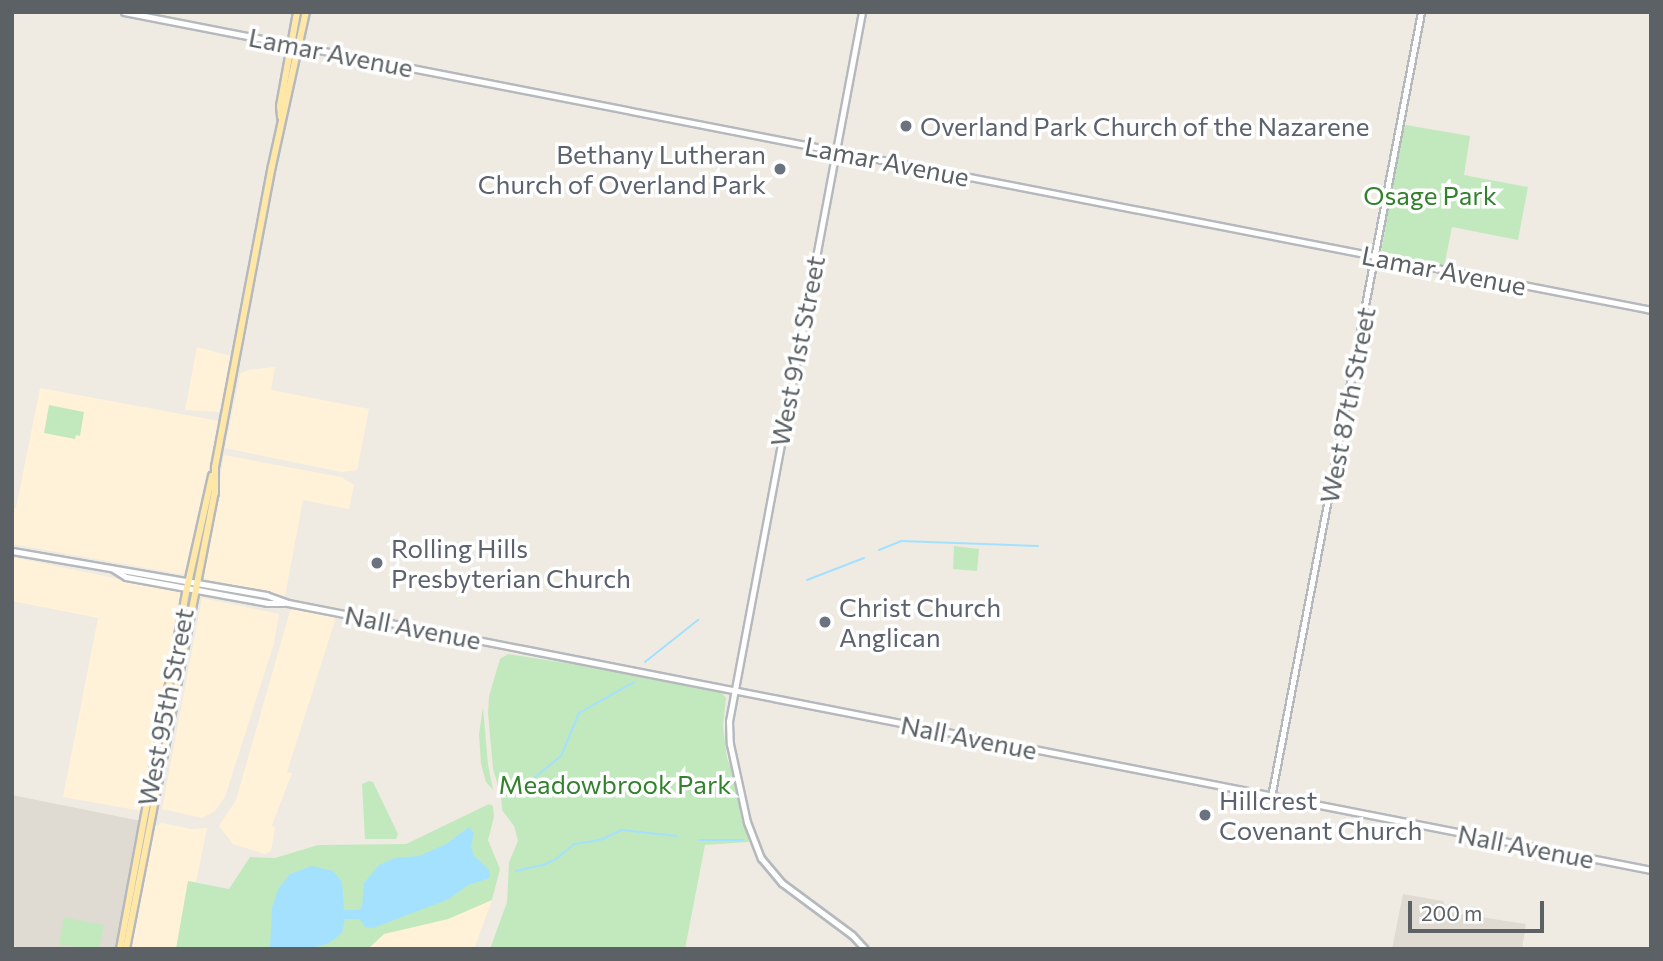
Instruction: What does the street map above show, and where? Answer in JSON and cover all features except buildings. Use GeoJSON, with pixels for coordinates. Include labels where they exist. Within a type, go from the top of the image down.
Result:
{"type":"FeatureCollection","features":[{"type":"Feature","properties":{"kind":"main road","name":"West 95th Street"},"geometry":{"type":"LineString","coordinates":[[281,119],[280,106],[297,12]]}},
{"type":"Feature","properties":{"kind":"main road","name":"West 95th Street"},"geometry":{"type":"LineString","coordinates":[[120,949],[188,585],[207,491],[215,467],[281,119],[306,12]]}},
{"type":"Feature","properties":{"kind":"main road","name":"West 95th Street"},"geometry":{"type":"LineString","coordinates":[[126,949],[215,493],[215,467]]}},
{"type":"Feature","properties":{"kind":"street","name":"Lamar Avenue"},"geometry":{"type":"LineString","coordinates":[[124,12],[1651,310]]}},
{"type":"Feature","properties":{"kind":"street","name":"West 91st Street"},"geometry":{"type":"LineString","coordinates":[[862,12],[732,690],[730,744],[747,822],[761,858],[782,883],[852,935],[865,949]]}},
{"type":"Feature","properties":{"kind":"street","name":"West 87th Street"},"geometry":{"type":"LineString","coordinates":[[1271,797],[1421,12]]}},
{"type":"Feature","properties":{"kind":"street","name":"Nall Avenue"},"geometry":{"type":"LineString","coordinates":[[12,551],[110,568],[267,603],[288,603],[1651,870]]}},
{"type":"Feature","properties":{"kind":"shaded area"},"geometry":{"type":"Polygon","coordinates":[[[197,347],[231,356],[220,412],[185,410],[197,347]]]}},
{"type":"Feature","properties":{"kind":"shaded area"},"geometry":{"type":"Polygon","coordinates":[[[275,367],[271,390],[369,409],[357,470],[341,472],[225,448],[240,374],[248,370],[275,367]]]}},
{"type":"Feature","properties":{"kind":"shaded area"},"geometry":{"type":"Polygon","coordinates":[[[40,388],[219,421],[186,575],[12,544],[12,508],[16,508],[40,388]]]}},
{"type":"Feature","properties":{"kind":"shaded area"},"geometry":{"type":"Polygon","coordinates":[[[224,455],[341,477],[354,485],[349,509],[303,500],[285,596],[205,579],[203,576],[224,455]]]}},
{"type":"Feature","properties":{"kind":"shaded area"},"geometry":{"type":"Polygon","coordinates":[[[12,557],[182,592],[142,811],[63,797],[98,618],[12,601],[12,557]]]}},
{"type":"Feature","properties":{"kind":"shaded area"},"geometry":{"type":"Polygon","coordinates":[[[202,598],[279,614],[274,643],[225,797],[215,811],[202,818],[162,809],[202,598]]]}},
{"type":"Feature","properties":{"kind":"shaded area"},"geometry":{"type":"Polygon","coordinates":[[[295,609],[336,617],[287,772],[292,773],[272,825],[275,828],[271,851],[265,854],[233,844],[219,826],[236,800],[290,611],[295,609]]]}},
{"type":"Feature","properties":{"kind":"shaded area"},"geometry":{"type":"Polygon","coordinates":[[[12,795],[141,821],[118,949],[29,949],[12,946],[12,795]]]}},
{"type":"Feature","properties":{"kind":"shaded area"},"geometry":{"type":"Polygon","coordinates":[[[162,823],[191,829],[207,828],[196,882],[188,881],[176,949],[128,949],[154,827],[162,823]]]}},
{"type":"Feature","properties":{"kind":"shaded area"},"geometry":{"type":"Polygon","coordinates":[[[1403,894],[1443,901],[1447,910],[1454,913],[1526,924],[1522,949],[1392,949],[1403,894]]]}},
{"type":"Feature","properties":{"kind":"shaded area"},"geometry":{"type":"Polygon","coordinates":[[[492,900],[474,949],[370,947],[384,934],[448,919],[492,900]]]}},
{"type":"Feature","properties":{"kind":"green space","name":"Osage Park"},"geometry":{"type":"Polygon","coordinates":[[[1406,125],[1470,136],[1464,175],[1528,187],[1518,240],[1452,227],[1444,267],[1381,253],[1402,129],[1406,125]]]}},
{"type":"Feature","properties":{"kind":"green space"},"geometry":{"type":"Polygon","coordinates":[[[49,405],[84,412],[80,436],[76,435],[75,439],[44,433],[49,405]]]}},
{"type":"Feature","properties":{"kind":"green space"},"geometry":{"type":"Polygon","coordinates":[[[954,546],[979,549],[977,571],[953,569],[954,546]]]}},
{"type":"Feature","properties":{"kind":"green space","name":"Meadowbrook Park"},"geometry":{"type":"Polygon","coordinates":[[[508,654],[610,670],[722,693],[726,698],[723,726],[727,758],[736,779],[749,842],[705,845],[685,949],[490,949],[507,902],[509,862],[518,841],[514,826],[502,810],[493,769],[488,713],[489,696],[500,659],[508,654]]]}},
{"type":"Feature","properties":{"kind":"green space"},"geometry":{"type":"Polygon","coordinates":[[[483,707],[493,790],[486,782],[481,764],[479,734],[483,707]]]}},
{"type":"Feature","properties":{"kind":"green space"},"geometry":{"type":"Polygon","coordinates":[[[373,782],[398,834],[396,839],[365,839],[362,784],[373,782]]]}},
{"type":"Feature","properties":{"kind":"green space","name":"Meadowbrook Park"},"geometry":{"type":"Polygon","coordinates":[[[489,804],[493,806],[494,817],[488,840],[500,869],[492,900],[448,919],[384,934],[370,947],[361,949],[176,949],[188,881],[229,889],[250,857],[275,858],[318,845],[406,844],[489,804]]]}},
{"type":"Feature","properties":{"kind":"green space"},"geometry":{"type":"Polygon","coordinates":[[[64,917],[104,925],[99,949],[59,945],[64,917]]]}},
{"type":"Feature","properties":{"kind":"water"},"geometry":{"type":"Polygon","coordinates":[[[469,827],[474,833],[471,846],[474,856],[489,870],[490,878],[468,885],[449,899],[373,928],[365,927],[360,919],[345,919],[342,933],[329,943],[309,949],[270,949],[272,907],[279,888],[290,874],[312,866],[333,871],[342,882],[344,910],[358,910],[362,907],[364,883],[379,865],[395,858],[419,856],[446,844],[469,827]]]}},
{"type":"Feature","properties":{"kind":"waterway"},"geometry":{"type":"LineString","coordinates":[[879,550],[901,541],[1038,546]]}},
{"type":"Feature","properties":{"kind":"waterway"},"geometry":{"type":"LineString","coordinates":[[807,580],[864,558]]}},
{"type":"Feature","properties":{"kind":"waterway"},"geometry":{"type":"LineString","coordinates":[[645,662],[698,620]]}},
{"type":"Feature","properties":{"kind":"waterway"},"geometry":{"type":"LineString","coordinates":[[511,797],[561,756],[579,713],[634,682]]}},
{"type":"Feature","properties":{"kind":"waterway"},"geometry":{"type":"LineString","coordinates":[[516,871],[543,865],[556,859],[574,844],[600,840],[621,830],[677,836]]}},
{"type":"Feature","properties":{"kind":"waterway"},"geometry":{"type":"LineString","coordinates":[[699,840],[743,840]]}},
{"type":"Feature","properties":{"kind":"place","name":"Overland Park Church of the Nazarene"},"geometry":{"type":"Point","coordinates":[906,126]}},
{"type":"Feature","properties":{"kind":"place","name":"Bethany Lutheran Church of Overland Park"},"geometry":{"type":"Point","coordinates":[780,169]}},
{"type":"Feature","properties":{"kind":"place","name":"Rolling Hills Presbyterian Church"},"geometry":{"type":"Point","coordinates":[377,563]}},
{"type":"Feature","properties":{"kind":"place","name":"Christ Church Anglican"},"geometry":{"type":"Point","coordinates":[825,622]}},
{"type":"Feature","properties":{"kind":"place","name":"Hillcrest Covenant Church"},"geometry":{"type":"Point","coordinates":[1205,815]}}]}
